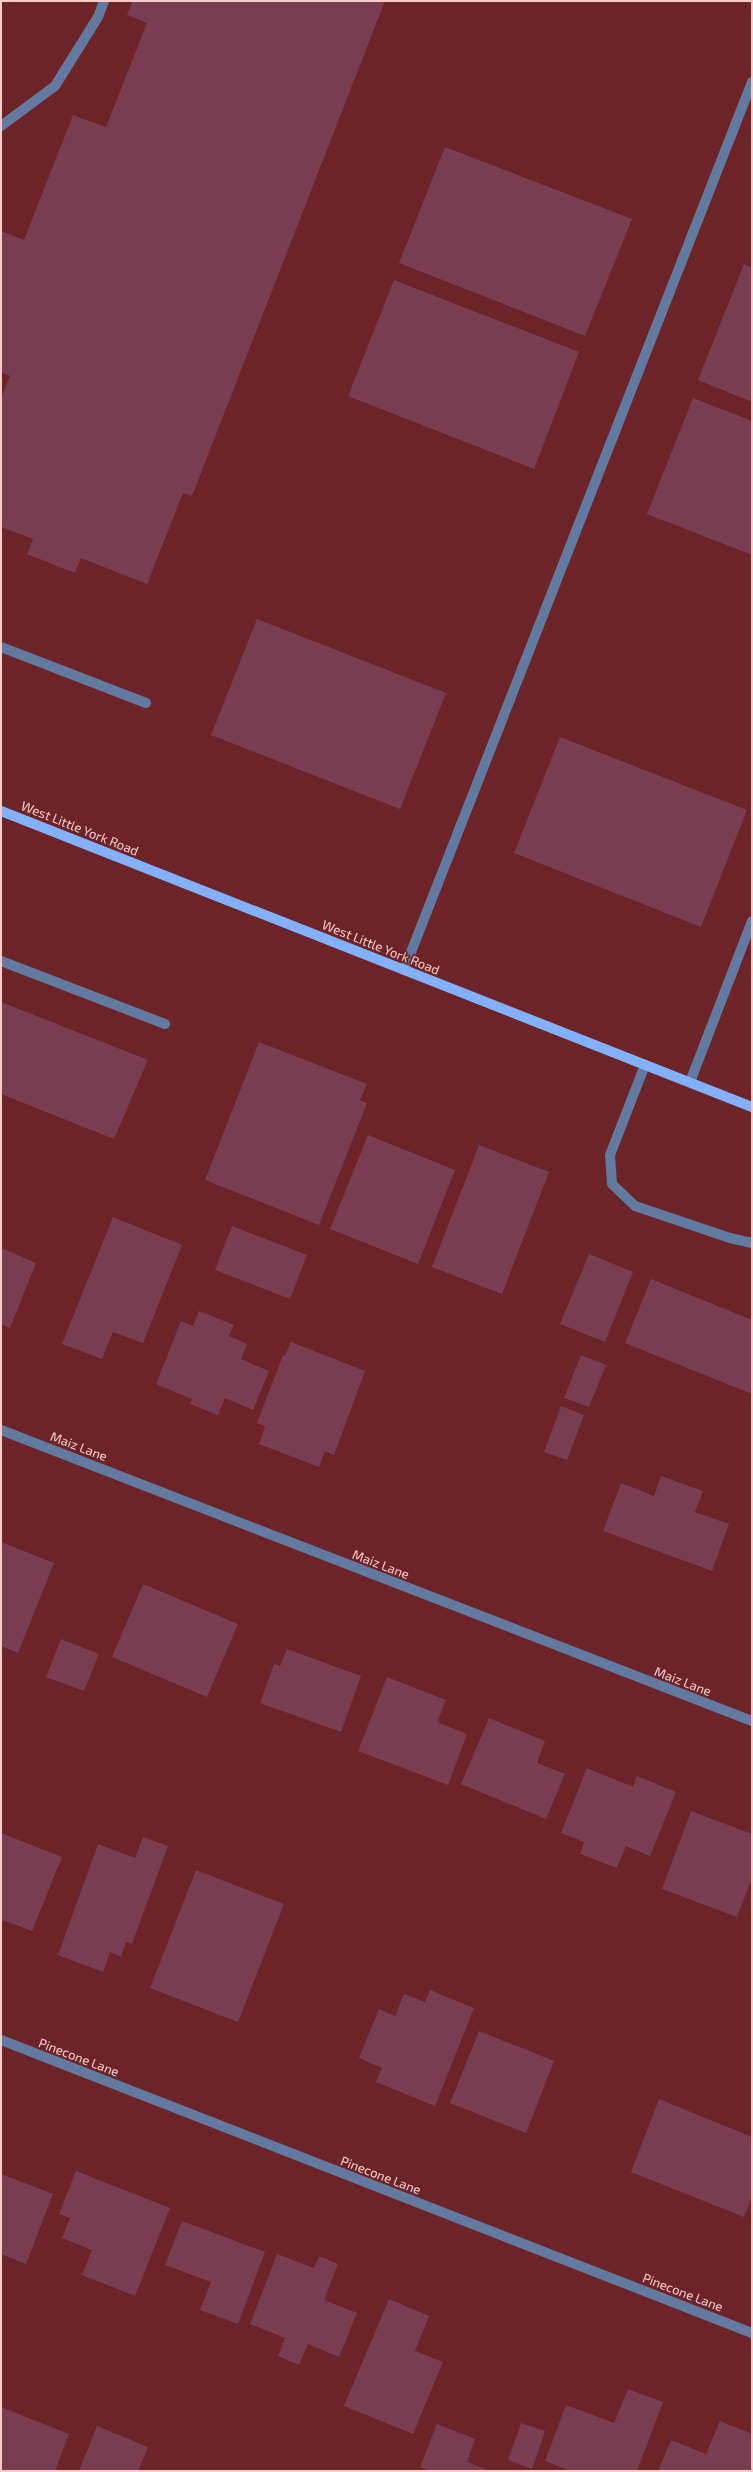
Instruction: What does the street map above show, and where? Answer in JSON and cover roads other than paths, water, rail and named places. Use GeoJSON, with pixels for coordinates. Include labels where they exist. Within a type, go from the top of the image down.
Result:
{"type":"FeatureCollection","features":[{"type":"Feature","properties":{"kind":"main road","name":"West Little York Road"},"geometry":{"type":"LineString","coordinates":[[1,811],[752,1107]]}},
{"type":"Feature","properties":{"kind":"street"},"geometry":{"type":"LineString","coordinates":[[1,126],[55,86],[98,17],[104,1]]}},
{"type":"Feature","properties":{"kind":"street"},"geometry":{"type":"LineString","coordinates":[[404,970],[752,82]]}},
{"type":"Feature","properties":{"kind":"street"},"geometry":{"type":"LineString","coordinates":[[1,647],[146,703]]}},
{"type":"Feature","properties":{"kind":"street"},"geometry":{"type":"LineString","coordinates":[[690,1082],[749,939],[752,921]]}},
{"type":"Feature","properties":{"kind":"street"},"geometry":{"type":"LineString","coordinates":[[1,961],[165,1024]]}},
{"type":"Feature","properties":{"kind":"street"},"geometry":{"type":"LineString","coordinates":[[645,1065],[610,1155],[612,1184],[635,1206],[730,1238],[752,1243]]}},
{"type":"Feature","properties":{"kind":"street","name":"Maiz Lane"},"geometry":{"type":"LineString","coordinates":[[1,1430],[752,1721]]}},
{"type":"Feature","properties":{"kind":"street","name":"Pinecone Lane"},"geometry":{"type":"LineString","coordinates":[[1,2040],[752,2333]]}}]}
